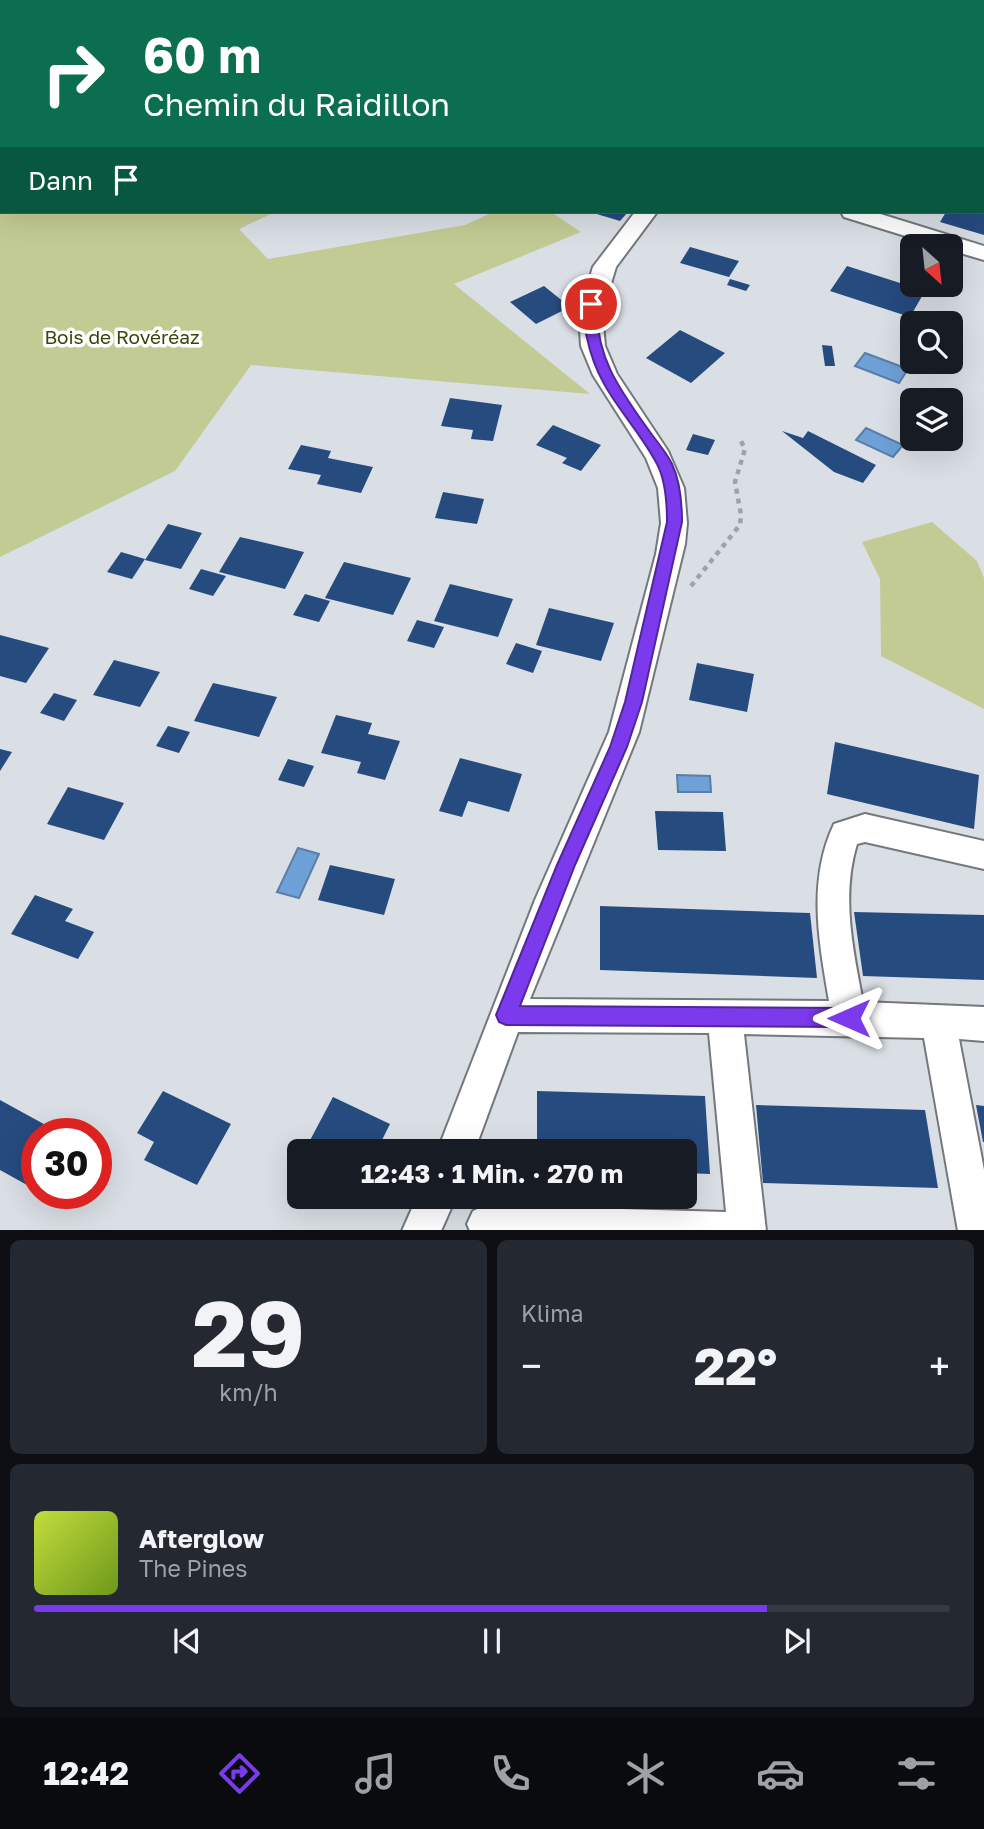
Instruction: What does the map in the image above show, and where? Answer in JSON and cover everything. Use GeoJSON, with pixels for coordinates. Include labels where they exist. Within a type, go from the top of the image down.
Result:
{"type":"FeatureCollection","features":[{"type":"Feature","properties":{"kind":"street"},"geometry":{"type":"LineString","coordinates":[[460,1139],[506,1015],[566,865],[618,747],[634,702],[674,522],[671,483],[657,449],[604,375],[594,349],[590,321],[591,304],[601,274],[645,214]]}},
{"type":"Feature","properties":{"kind":"street"},"geometry":{"type":"LineString","coordinates":[[858,214],[984,253]]}},
{"type":"Feature","properties":{"kind":"street"},"geometry":{"type":"LineString","coordinates":[[849,1018],[832,917],[837,853],[845,834],[865,828],[984,855]]}},
{"type":"Feature","properties":{"kind":"street"},"geometry":{"type":"LineString","coordinates":[[506,1015],[849,1018],[984,1024]]}},
{"type":"Feature","properties":{"kind":"street"},"geometry":{"type":"LineString","coordinates":[[725,1017],[747,1230]]}},
{"type":"Feature","properties":{"kind":"street"},"geometry":{"type":"LineString","coordinates":[[938,1022],[977,1230]]}},
{"type":"Feature","properties":{"kind":"street"},"geometry":{"type":"LineString","coordinates":[[421,1230],[431,1209]]}},
{"type":"Feature","properties":{"kind":"street"},"geometry":{"type":"LineString","coordinates":[[486,1224],[728,1230]]}},
{"type":"Feature","properties":{"kind":"path"},"geometry":{"type":"LineString","coordinates":[[658,597],[680,599],[740,525],[743,517],[735,489],[737,468],[745,449],[740,438]]}},
{"type":"Feature","properties":{"kind":"green space","name":"Bois de Rovéréaz"},"geometry":{"type":"Polygon","coordinates":[[[0,214],[271,214],[239,229],[268,259],[465,225],[489,214],[554,214],[581,232],[454,284],[590,394],[251,365],[175,471],[0,557],[0,214]]]}},
{"type":"Feature","properties":{"kind":"green space"},"geometry":{"type":"Polygon","coordinates":[[[932,522],[977,561],[984,578],[984,709],[881,656],[880,579],[862,542],[932,522]]]}},
{"type":"Feature","properties":{"kind":"water"},"geometry":{"type":"Polygon","coordinates":[[[865,353],[900,366],[900,374],[905,374],[899,383],[855,366],[865,353]]]}},
{"type":"Feature","properties":{"kind":"water"},"geometry":{"type":"Polygon","coordinates":[[[866,428],[900,444],[900,449],[893,457],[856,440],[866,428]]]}},
{"type":"Feature","properties":{"kind":"water"},"geometry":{"type":"Polygon","coordinates":[[[677,775],[710,776],[711,792],[678,792],[677,775]]]}},
{"type":"Feature","properties":{"kind":"water"},"geometry":{"type":"Polygon","coordinates":[[[298,848],[319,854],[299,898],[277,892],[298,848]]]}},
{"type":"Feature","properties":{"kind":"building"},"geometry":{"type":"Polygon","coordinates":[[[597,214],[626,214],[620,221],[597,214]]]}},
{"type":"Feature","properties":{"kind":"building"},"geometry":{"type":"Polygon","coordinates":[[[945,214],[984,214],[984,235],[940,222],[945,214]]]}},
{"type":"Feature","properties":{"kind":"building"},"geometry":{"type":"Polygon","coordinates":[[[690,247],[739,261],[729,277],[680,263],[690,247]]]}},
{"type":"Feature","properties":{"kind":"building"},"geometry":{"type":"Polygon","coordinates":[[[847,266],[900,283],[900,298],[921,298],[913,311],[900,311],[900,314],[830,291],[847,266]]]}},
{"type":"Feature","properties":{"kind":"building"},"geometry":{"type":"Polygon","coordinates":[[[730,279],[750,285],[746,291],[727,285],[730,279]]]}},
{"type":"Feature","properties":{"kind":"building"},"geometry":{"type":"Polygon","coordinates":[[[544,286],[570,307],[536,324],[510,302],[544,286]]]}},
{"type":"Feature","properties":{"kind":"building"},"geometry":{"type":"Polygon","coordinates":[[[680,330],[725,353],[691,383],[646,358],[680,330]]]}},
{"type":"Feature","properties":{"kind":"building"},"geometry":{"type":"Polygon","coordinates":[[[822,345],[832,346],[835,366],[825,366],[822,345]]]}},
{"type":"Feature","properties":{"kind":"building"},"geometry":{"type":"Polygon","coordinates":[[[450,398],[502,405],[493,441],[471,439],[473,430],[441,426],[450,398]]]}},
{"type":"Feature","properties":{"kind":"building"},"geometry":{"type":"Polygon","coordinates":[[[553,425],[601,445],[581,471],[562,463],[567,458],[536,445],[553,425]]]}},
{"type":"Feature","properties":{"kind":"building"},"geometry":{"type":"Polygon","coordinates":[[[782,431],[803,438],[808,431],[876,465],[863,483],[834,472],[782,431]]]}},
{"type":"Feature","properties":{"kind":"building"},"geometry":{"type":"Polygon","coordinates":[[[693,434],[715,440],[708,455],[686,450],[693,434]]]}},
{"type":"Feature","properties":{"kind":"building"},"geometry":{"type":"Polygon","coordinates":[[[301,445],[331,451],[328,458],[373,467],[361,493],[317,484],[321,475],[288,469],[301,445]]]}},
{"type":"Feature","properties":{"kind":"building"},"geometry":{"type":"Polygon","coordinates":[[[443,492],[484,499],[477,524],[435,518],[443,492]]]}},
{"type":"Feature","properties":{"kind":"building"},"geometry":{"type":"Polygon","coordinates":[[[168,524],[202,533],[181,569],[145,560],[168,524]]]}},
{"type":"Feature","properties":{"kind":"building"},"geometry":{"type":"Polygon","coordinates":[[[240,537],[304,552],[285,589],[219,572],[240,537]]]}},
{"type":"Feature","properties":{"kind":"building"},"geometry":{"type":"Polygon","coordinates":[[[121,552],[145,559],[132,579],[107,572],[121,552]]]}},
{"type":"Feature","properties":{"kind":"building"},"geometry":{"type":"Polygon","coordinates":[[[344,562],[411,578],[393,615],[325,598],[344,562]]]}},
{"type":"Feature","properties":{"kind":"building"},"geometry":{"type":"Polygon","coordinates":[[[201,569],[226,576],[213,596],[189,589],[201,569]]]}},
{"type":"Feature","properties":{"kind":"building"},"geometry":{"type":"Polygon","coordinates":[[[450,584],[513,599],[498,637],[434,621],[450,584]]]}},
{"type":"Feature","properties":{"kind":"building"},"geometry":{"type":"Polygon","coordinates":[[[305,594],[330,601],[319,622],[293,615],[305,594]]]}},
{"type":"Feature","properties":{"kind":"building"},"geometry":{"type":"Polygon","coordinates":[[[549,608],[614,623],[601,661],[536,645],[549,608]]]}},
{"type":"Feature","properties":{"kind":"building"},"geometry":{"type":"Polygon","coordinates":[[[417,620],[444,627],[434,648],[407,641],[417,620]]]}},
{"type":"Feature","properties":{"kind":"building"},"geometry":{"type":"Polygon","coordinates":[[[0,635],[49,648],[26,683],[0,676],[0,635]]]}},
{"type":"Feature","properties":{"kind":"building"},"geometry":{"type":"Polygon","coordinates":[[[516,643],[542,651],[533,673],[506,664],[516,643]]]}},
{"type":"Feature","properties":{"kind":"building"},"geometry":{"type":"Polygon","coordinates":[[[114,660],[160,672],[140,707],[93,695],[114,660]]]}},
{"type":"Feature","properties":{"kind":"building"},"geometry":{"type":"Polygon","coordinates":[[[697,663],[754,674],[747,712],[689,700],[697,663]]]}},
{"type":"Feature","properties":{"kind":"building"},"geometry":{"type":"Polygon","coordinates":[[[213,683],[277,697],[259,737],[194,721],[213,683]]]}},
{"type":"Feature","properties":{"kind":"building"},"geometry":{"type":"Polygon","coordinates":[[[54,693],[77,700],[64,721],[40,713],[54,693]]]}},
{"type":"Feature","properties":{"kind":"building"},"geometry":{"type":"Polygon","coordinates":[[[336,715],[372,723],[368,734],[400,741],[385,780],[357,773],[361,762],[321,753],[336,715]]]}},
{"type":"Feature","properties":{"kind":"building"},"geometry":{"type":"Polygon","coordinates":[[[168,726],[190,732],[179,753],[156,746],[168,726]]]}},
{"type":"Feature","properties":{"kind":"building"},"geometry":{"type":"Polygon","coordinates":[[[835,742],[979,775],[974,829],[827,794],[835,742]]]}},
{"type":"Feature","properties":{"kind":"building"},"geometry":{"type":"Polygon","coordinates":[[[0,749],[12,752],[0,771],[0,749]]]}},
{"type":"Feature","properties":{"kind":"building"},"geometry":{"type":"Polygon","coordinates":[[[460,758],[522,774],[509,812],[468,801],[462,817],[439,811],[460,758]]]}},
{"type":"Feature","properties":{"kind":"building"},"geometry":{"type":"Polygon","coordinates":[[[288,759],[314,766],[304,787],[278,780],[288,759]]]}},
{"type":"Feature","properties":{"kind":"building"},"geometry":{"type":"Polygon","coordinates":[[[68,787],[124,803],[104,840],[47,824],[68,787]]]}},
{"type":"Feature","properties":{"kind":"building"},"geometry":{"type":"Polygon","coordinates":[[[655,811],[723,812],[726,851],[658,850],[655,811]]]}},
{"type":"Feature","properties":{"kind":"building"},"geometry":{"type":"Polygon","coordinates":[[[330,865],[395,879],[384,915],[318,900],[330,865]]]}},
{"type":"Feature","properties":{"kind":"building"},"geometry":{"type":"Polygon","coordinates":[[[35,895],[73,909],[65,921],[94,932],[78,959],[11,934],[35,895]]]}},
{"type":"Feature","properties":{"kind":"building"},"geometry":{"type":"Polygon","coordinates":[[[600,906],[810,913],[817,978],[600,970],[600,906]]]}},
{"type":"Feature","properties":{"kind":"building"},"geometry":{"type":"Polygon","coordinates":[[[854,912],[984,915],[984,980],[863,976],[854,912]]]}},
{"type":"Feature","properties":{"kind":"building"},"geometry":{"type":"Polygon","coordinates":[[[163,1091],[231,1124],[197,1185],[144,1160],[154,1142],[137,1133],[163,1091]]]}},
{"type":"Feature","properties":{"kind":"building"},"geometry":{"type":"Polygon","coordinates":[[[537,1091],[705,1096],[710,1174],[697,1174],[697,1139],[537,1139],[537,1091]]]}},
{"type":"Feature","properties":{"kind":"building"},"geometry":{"type":"Polygon","coordinates":[[[333,1097],[390,1124],[382,1139],[311,1139],[333,1097]]]}},
{"type":"Feature","properties":{"kind":"building"},"geometry":{"type":"Polygon","coordinates":[[[0,1100],[33,1118],[21,1118],[21,1182],[0,1170],[0,1100]]]}},
{"type":"Feature","properties":{"kind":"building"},"geometry":{"type":"Polygon","coordinates":[[[756,1105],[925,1110],[938,1188],[763,1183],[756,1105]]]}},
{"type":"Feature","properties":{"kind":"building"},"geometry":{"type":"Polygon","coordinates":[[[976,1105],[984,1106],[984,1142],[983,1142],[976,1105]]]}},
{"type":"Feature","properties":{"kind":"route"},"geometry":{"type":"LineString","coordinates":[[591,304],[590,321],[599,364],[610,387],[666,465],[674,502],[672,542],[634,702],[618,747],[566,865],[506,1015],[849,1018]]}}]}
